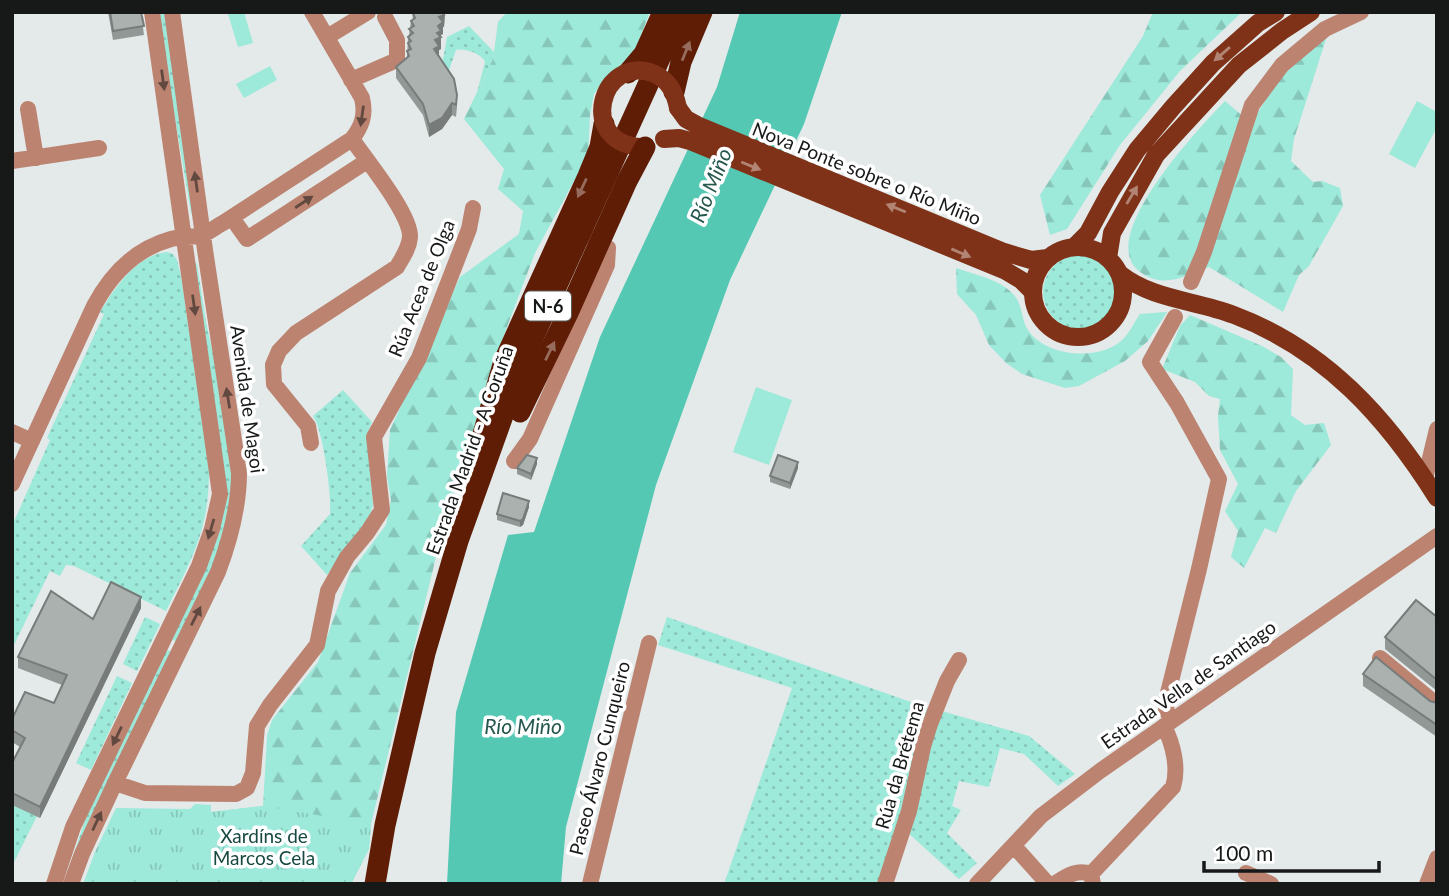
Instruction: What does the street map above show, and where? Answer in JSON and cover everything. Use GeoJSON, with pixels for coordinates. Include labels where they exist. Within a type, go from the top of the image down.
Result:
{"type":"FeatureCollection","features":[{"type":"Feature","properties":{"kind":"highway"},"geometry":{"type":"LineString","coordinates":[[628,72],[643,54],[663,12]]}},
{"type":"Feature","properties":{"kind":"highway","name":"Estrada Madrid - A Coruña"},"geometry":{"type":"LineString","coordinates":[[377,880],[384,828],[438,609],[455,552],[523,360],[681,12]]}},
{"type":"Feature","properties":{"kind":"highway"},"geometry":{"type":"LineString","coordinates":[[676,100],[681,62],[702,12]]}},
{"type":"Feature","properties":{"kind":"highway"},"geometry":{"type":"LineString","coordinates":[[415,699],[428,621],[445,552],[472,476],[503,361],[588,176],[600,147],[604,124]]}},
{"type":"Feature","properties":{"kind":"highway"},"geometry":{"type":"LineString","coordinates":[[438,609],[520,412],[627,181],[655,143]]}},
{"type":"Feature","properties":{"kind":"main road"},"geometry":{"type":"LineString","coordinates":[[1074,247],[1088,233],[1137,150],[1173,107],[1213,63],[1258,23],[1276,12]]}},
{"type":"Feature","properties":{"kind":"main road"},"geometry":{"type":"LineString","coordinates":[[1108,258],[1112,233],[1156,155],[1239,65],[1311,12]]}},
{"type":"Feature","properties":{"kind":"main road"},"geometry":{"type":"LineString","coordinates":[[628,72],[649,72],[659,76],[668,83],[676,100],[675,123],[655,143],[630,146],[619,141],[604,124],[601,112],[608,87],[628,72]]}},
{"type":"Feature","properties":{"kind":"main road","name":"Nova Ponte sobre o Río Miño"},"geometry":{"type":"LineString","coordinates":[[676,100],[686,119],[696,125],[1001,260],[1033,292]]}},
{"type":"Feature","properties":{"kind":"main road","name":"Nova Ponte sobre o Río Miño"},"geometry":{"type":"LineString","coordinates":[[655,143],[679,138],[690,141],[1001,260],[1048,258]]}},
{"type":"Feature","properties":{"kind":"main road"},"geometry":{"type":"LineString","coordinates":[[1120,274],[1123,293],[1120,308],[1112,321],[1100,331],[1085,336],[1070,336],[1055,330],[1044,320],[1036,307],[1033,292],[1037,273],[1048,258],[1060,250],[1074,247],[1092,249],[1108,258],[1120,274],[1136,286],[1236,316],[1279,337],[1320,362],[1373,410],[1437,498]]}},
{"type":"Feature","properties":{"kind":"main road"},"geometry":{"type":"LineString","coordinates":[[1120,308],[1135,299],[1160,295]]}},
{"type":"Feature","properties":{"kind":"street","name":"Avenida de Magoi"},"geometry":{"type":"LineString","coordinates":[[54,884],[73,827],[199,566],[220,495],[152,12]]}},
{"type":"Feature","properties":{"kind":"street","name":"Avenida de Magoi"},"geometry":{"type":"LineString","coordinates":[[71,884],[115,783],[218,572],[231,538],[239,496],[239,473],[202,234],[172,12]]}},
{"type":"Feature","properties":{"kind":"street"},"geometry":{"type":"LineString","coordinates":[[12,484],[94,306],[109,280],[119,269],[139,254],[171,240],[202,234],[232,218],[352,139],[363,121],[362,99],[312,12]]}},
{"type":"Feature","properties":{"kind":"street"},"geometry":{"type":"LineString","coordinates":[[327,37],[368,12]]}},
{"type":"Feature","properties":{"kind":"street"},"geometry":{"type":"LineString","coordinates":[[1191,282],[1204,252],[1252,105],[1282,65],[1325,29],[1361,12]]}},
{"type":"Feature","properties":{"kind":"street"},"geometry":{"type":"LineString","coordinates":[[351,80],[397,60],[397,40],[384,17]]}},
{"type":"Feature","properties":{"kind":"street"},"geometry":{"type":"LineString","coordinates":[[28,109],[36,158]]}},
{"type":"Feature","properties":{"kind":"street"},"geometry":{"type":"LineString","coordinates":[[311,443],[308,426],[274,384],[273,365],[279,351],[296,333],[397,267],[410,236],[406,220],[352,139]]}},
{"type":"Feature","properties":{"kind":"street"},"geometry":{"type":"LineString","coordinates":[[12,161],[99,148]]}},
{"type":"Feature","properties":{"kind":"street"},"geometry":{"type":"LineString","coordinates":[[232,218],[247,239],[367,161]]}},
{"type":"Feature","properties":{"kind":"street","name":"Rúa Acea de Olga"},"geometry":{"type":"LineString","coordinates":[[115,783],[145,793],[236,794],[247,788],[253,773],[257,726],[317,645],[328,590],[347,557],[382,510],[374,437],[419,358],[469,229],[473,208]]}},
{"type":"Feature","properties":{"kind":"street"},"geometry":{"type":"LineString","coordinates":[[514,461],[530,439],[607,265],[608,248],[582,231]]}},
{"type":"Feature","properties":{"kind":"street"},"geometry":{"type":"LineString","coordinates":[[1054,884],[1074,872],[1092,879],[1173,787],[1175,779],[1166,710],[1168,693],[1219,479],[1177,403],[1150,362],[1175,317]]}},
{"type":"Feature","properties":{"kind":"street"},"geometry":{"type":"LineString","coordinates":[[1425,479],[1437,429]]}},
{"type":"Feature","properties":{"kind":"street"},"geometry":{"type":"LineString","coordinates":[[12,432],[32,441]]}},
{"type":"Feature","properties":{"kind":"street","name":"Estrada Vella de Santiago"},"geometry":{"type":"LineString","coordinates":[[977,884],[1041,816],[1168,723],[1437,536]]}},
{"type":"Feature","properties":{"kind":"street","name":"Paseo Álvaro Cunqueiro"},"geometry":{"type":"LineString","coordinates":[[590,884],[649,643]]}},
{"type":"Feature","properties":{"kind":"street"},"geometry":{"type":"LineString","coordinates":[[1380,658],[1437,705]]}},
{"type":"Feature","properties":{"kind":"street","name":"Rúa da Brétema"},"geometry":{"type":"LineString","coordinates":[[885,884],[909,811],[930,724],[947,681],[959,660]]}},
{"type":"Feature","properties":{"kind":"street"},"geometry":{"type":"LineString","coordinates":[[1014,846],[1048,884]]}},
{"type":"Feature","properties":{"kind":"street"},"geometry":{"type":"LineString","coordinates":[[1427,884],[1437,858]]}},
{"type":"Feature","properties":{"kind":"street"},"geometry":{"type":"LineString","coordinates":[[1246,873],[1270,884]]}},
{"type":"Feature","properties":{"kind":"green space"},"geometry":{"type":"Polygon","coordinates":[[[157,12],[165,12],[193,215],[191,213],[157,12]]]}},
{"type":"Feature","properties":{"kind":"green space"},"geometry":{"type":"Polygon","coordinates":[[[244,12],[253,43],[238,47],[228,14],[244,12]]]}},
{"type":"Feature","properties":{"kind":"green space"},"geometry":{"type":"Polygon","coordinates":[[[507,12],[650,12],[634,53],[604,80],[594,94],[588,155],[535,253],[496,356],[437,553],[371,824],[369,849],[351,884],[211,812],[263,806],[267,736],[272,720],[318,662],[350,573],[386,525],[391,500],[387,476],[390,430],[460,277],[519,234],[523,211],[498,189],[504,169],[464,119],[493,59],[498,22],[507,12]]]}},
{"type":"Feature","properties":{"kind":"green space"},"geometry":{"type":"Polygon","coordinates":[[[1153,12],[1242,12],[1180,71],[1120,145],[1067,229],[1050,235],[1040,195],[1143,36],[1153,12]]]}},
{"type":"Feature","properties":{"kind":"green space"},"geometry":{"type":"Polygon","coordinates":[[[469,26],[494,52],[477,92],[485,62],[473,52],[456,50],[446,79],[440,76],[447,37],[469,26]]]}},
{"type":"Feature","properties":{"kind":"green space"},"geometry":{"type":"Polygon","coordinates":[[[1327,36],[1294,139],[1291,161],[1313,182],[1322,181],[1340,188],[1343,206],[1309,266],[1299,275],[1283,312],[1209,267],[1174,280],[1157,280],[1139,271],[1129,255],[1130,234],[1156,183],[1195,133],[1225,101],[1251,123],[1280,77],[1327,36]]]}},
{"type":"Feature","properties":{"kind":"green space"},"geometry":{"type":"Polygon","coordinates":[[[270,66],[277,80],[244,98],[236,84],[270,66]]]}},
{"type":"Feature","properties":{"kind":"green space"},"geometry":{"type":"Polygon","coordinates":[[[1417,101],[1437,112],[1437,127],[1415,168],[1389,154],[1417,101]]]}},
{"type":"Feature","properties":{"kind":"green space"},"geometry":{"type":"Polygon","coordinates":[[[167,252],[173,254],[177,260],[181,276],[209,465],[209,487],[203,525],[192,558],[166,611],[74,566],[66,565],[60,576],[50,571],[12,649],[12,526],[50,440],[47,438],[104,314],[100,312],[127,274],[146,259],[167,252]]]}},
{"type":"Feature","properties":{"kind":"green space"},"geometry":{"type":"Polygon","coordinates":[[[1080,255],[1101,261],[1111,271],[1117,292],[1111,313],[1101,323],[1080,329],[1059,323],[1049,313],[1043,292],[1049,271],[1059,261],[1080,255]]]}},
{"type":"Feature","properties":{"kind":"green space"},"geometry":{"type":"Polygon","coordinates":[[[195,262],[218,376],[232,477],[224,543],[178,642],[170,639],[217,529],[195,262]]]}},
{"type":"Feature","properties":{"kind":"green space"},"geometry":{"type":"Polygon","coordinates":[[[956,268],[1002,285],[1014,295],[1028,330],[1036,339],[1061,351],[1090,353],[1104,350],[1125,337],[1140,314],[1167,312],[1148,341],[1125,361],[1079,386],[1065,388],[1022,374],[1006,363],[989,345],[976,315],[957,294],[956,268]]]}},
{"type":"Feature","properties":{"kind":"green space"},"geometry":{"type":"Polygon","coordinates":[[[1190,315],[1281,357],[1293,369],[1291,415],[1305,425],[1324,423],[1331,445],[1296,491],[1276,533],[1265,528],[1244,568],[1231,557],[1238,531],[1225,511],[1238,484],[1220,450],[1220,399],[1209,396],[1195,382],[1162,369],[1180,326],[1190,315]]]}},
{"type":"Feature","properties":{"kind":"green space"},"geometry":{"type":"Polygon","coordinates":[[[756,387],[792,400],[769,465],[733,452],[756,387]]]}},
{"type":"Feature","properties":{"kind":"green space"},"geometry":{"type":"Polygon","coordinates":[[[343,390],[372,422],[367,434],[373,505],[370,516],[327,575],[301,546],[330,514],[326,464],[313,416],[343,390]]]}},
{"type":"Feature","properties":{"kind":"green space"},"geometry":{"type":"Polygon","coordinates":[[[145,617],[160,624],[137,671],[123,664],[145,617]]]}},
{"type":"Feature","properties":{"kind":"green space"},"geometry":{"type":"Polygon","coordinates":[[[667,617],[931,709],[880,884],[724,884],[792,688],[658,645],[667,617]]]}},
{"type":"Feature","properties":{"kind":"green space"},"geometry":{"type":"Polygon","coordinates":[[[165,649],[173,652],[64,884],[85,820],[165,649]]]}},
{"type":"Feature","properties":{"kind":"green space"},"geometry":{"type":"Polygon","coordinates":[[[117,676],[132,683],[91,770],[76,763],[117,676]]]}},
{"type":"Feature","properties":{"kind":"green space"},"geometry":{"type":"Polygon","coordinates":[[[938,710],[1029,736],[1075,774],[1058,786],[1024,754],[1000,748],[989,787],[959,781],[952,806],[961,810],[947,833],[977,863],[959,879],[906,831],[938,710]]]}},
{"type":"Feature","properties":{"kind":"green space","name":"Xardíns de Marcos Cela"},"geometry":{"type":"Polygon","coordinates":[[[195,804],[211,805],[211,812],[263,806],[371,824],[369,849],[351,884],[83,884],[116,808],[190,809],[195,804]]]}},
{"type":"Feature","properties":{"kind":"green space"},"geometry":{"type":"Polygon","coordinates":[[[12,805],[37,816],[12,866],[12,805]]]}},
{"type":"Feature","properties":{"kind":"water","name":"Río Miño"},"geometry":{"type":"Polygon","coordinates":[[[740,12],[842,12],[804,124],[730,280],[656,485],[566,827],[561,884],[447,884],[456,712],[508,535],[534,532],[600,337],[717,87],[740,12]]]}},
{"type":"Feature","properties":{"kind":"building"},"geometry":{"type":"Polygon","coordinates":[[[110,12],[141,12],[144,26],[113,31],[110,12]]]}},
{"type":"Feature","properties":{"kind":"building"},"geometry":{"type":"Polygon","coordinates":[[[414,12],[442,12],[444,15],[439,17],[443,22],[438,26],[441,31],[437,33],[441,37],[435,40],[439,46],[434,49],[454,79],[457,95],[456,105],[452,103],[442,118],[429,125],[423,104],[396,67],[409,56],[407,51],[411,49],[408,43],[411,41],[408,37],[413,33],[409,29],[414,26],[411,21],[415,18],[414,12]]]}},
{"type":"Feature","properties":{"kind":"building"},"geometry":{"type":"Polygon","coordinates":[[[527,455],[537,458],[531,474],[517,468],[527,455]]]}},
{"type":"Feature","properties":{"kind":"building"},"geometry":{"type":"Polygon","coordinates":[[[778,455],[798,462],[790,483],[770,476],[778,455]]]}},
{"type":"Feature","properties":{"kind":"building"},"geometry":{"type":"Polygon","coordinates":[[[503,493],[529,501],[523,519],[520,521],[497,514],[503,493]]]}},
{"type":"Feature","properties":{"kind":"building"},"geometry":{"type":"Polygon","coordinates":[[[111,582],[141,597],[40,807],[12,793],[12,763],[25,738],[12,730],[12,719],[25,692],[54,703],[67,675],[18,657],[51,591],[93,619],[111,582]]]}},
{"type":"Feature","properties":{"kind":"building"},"geometry":{"type":"Polygon","coordinates":[[[1416,600],[1437,617],[1437,680],[1385,637],[1416,600]]]}},
{"type":"Feature","properties":{"kind":"building"},"geometry":{"type":"Polygon","coordinates":[[[1376,657],[1430,701],[1437,703],[1437,725],[1363,674],[1376,657]]]}}]}
